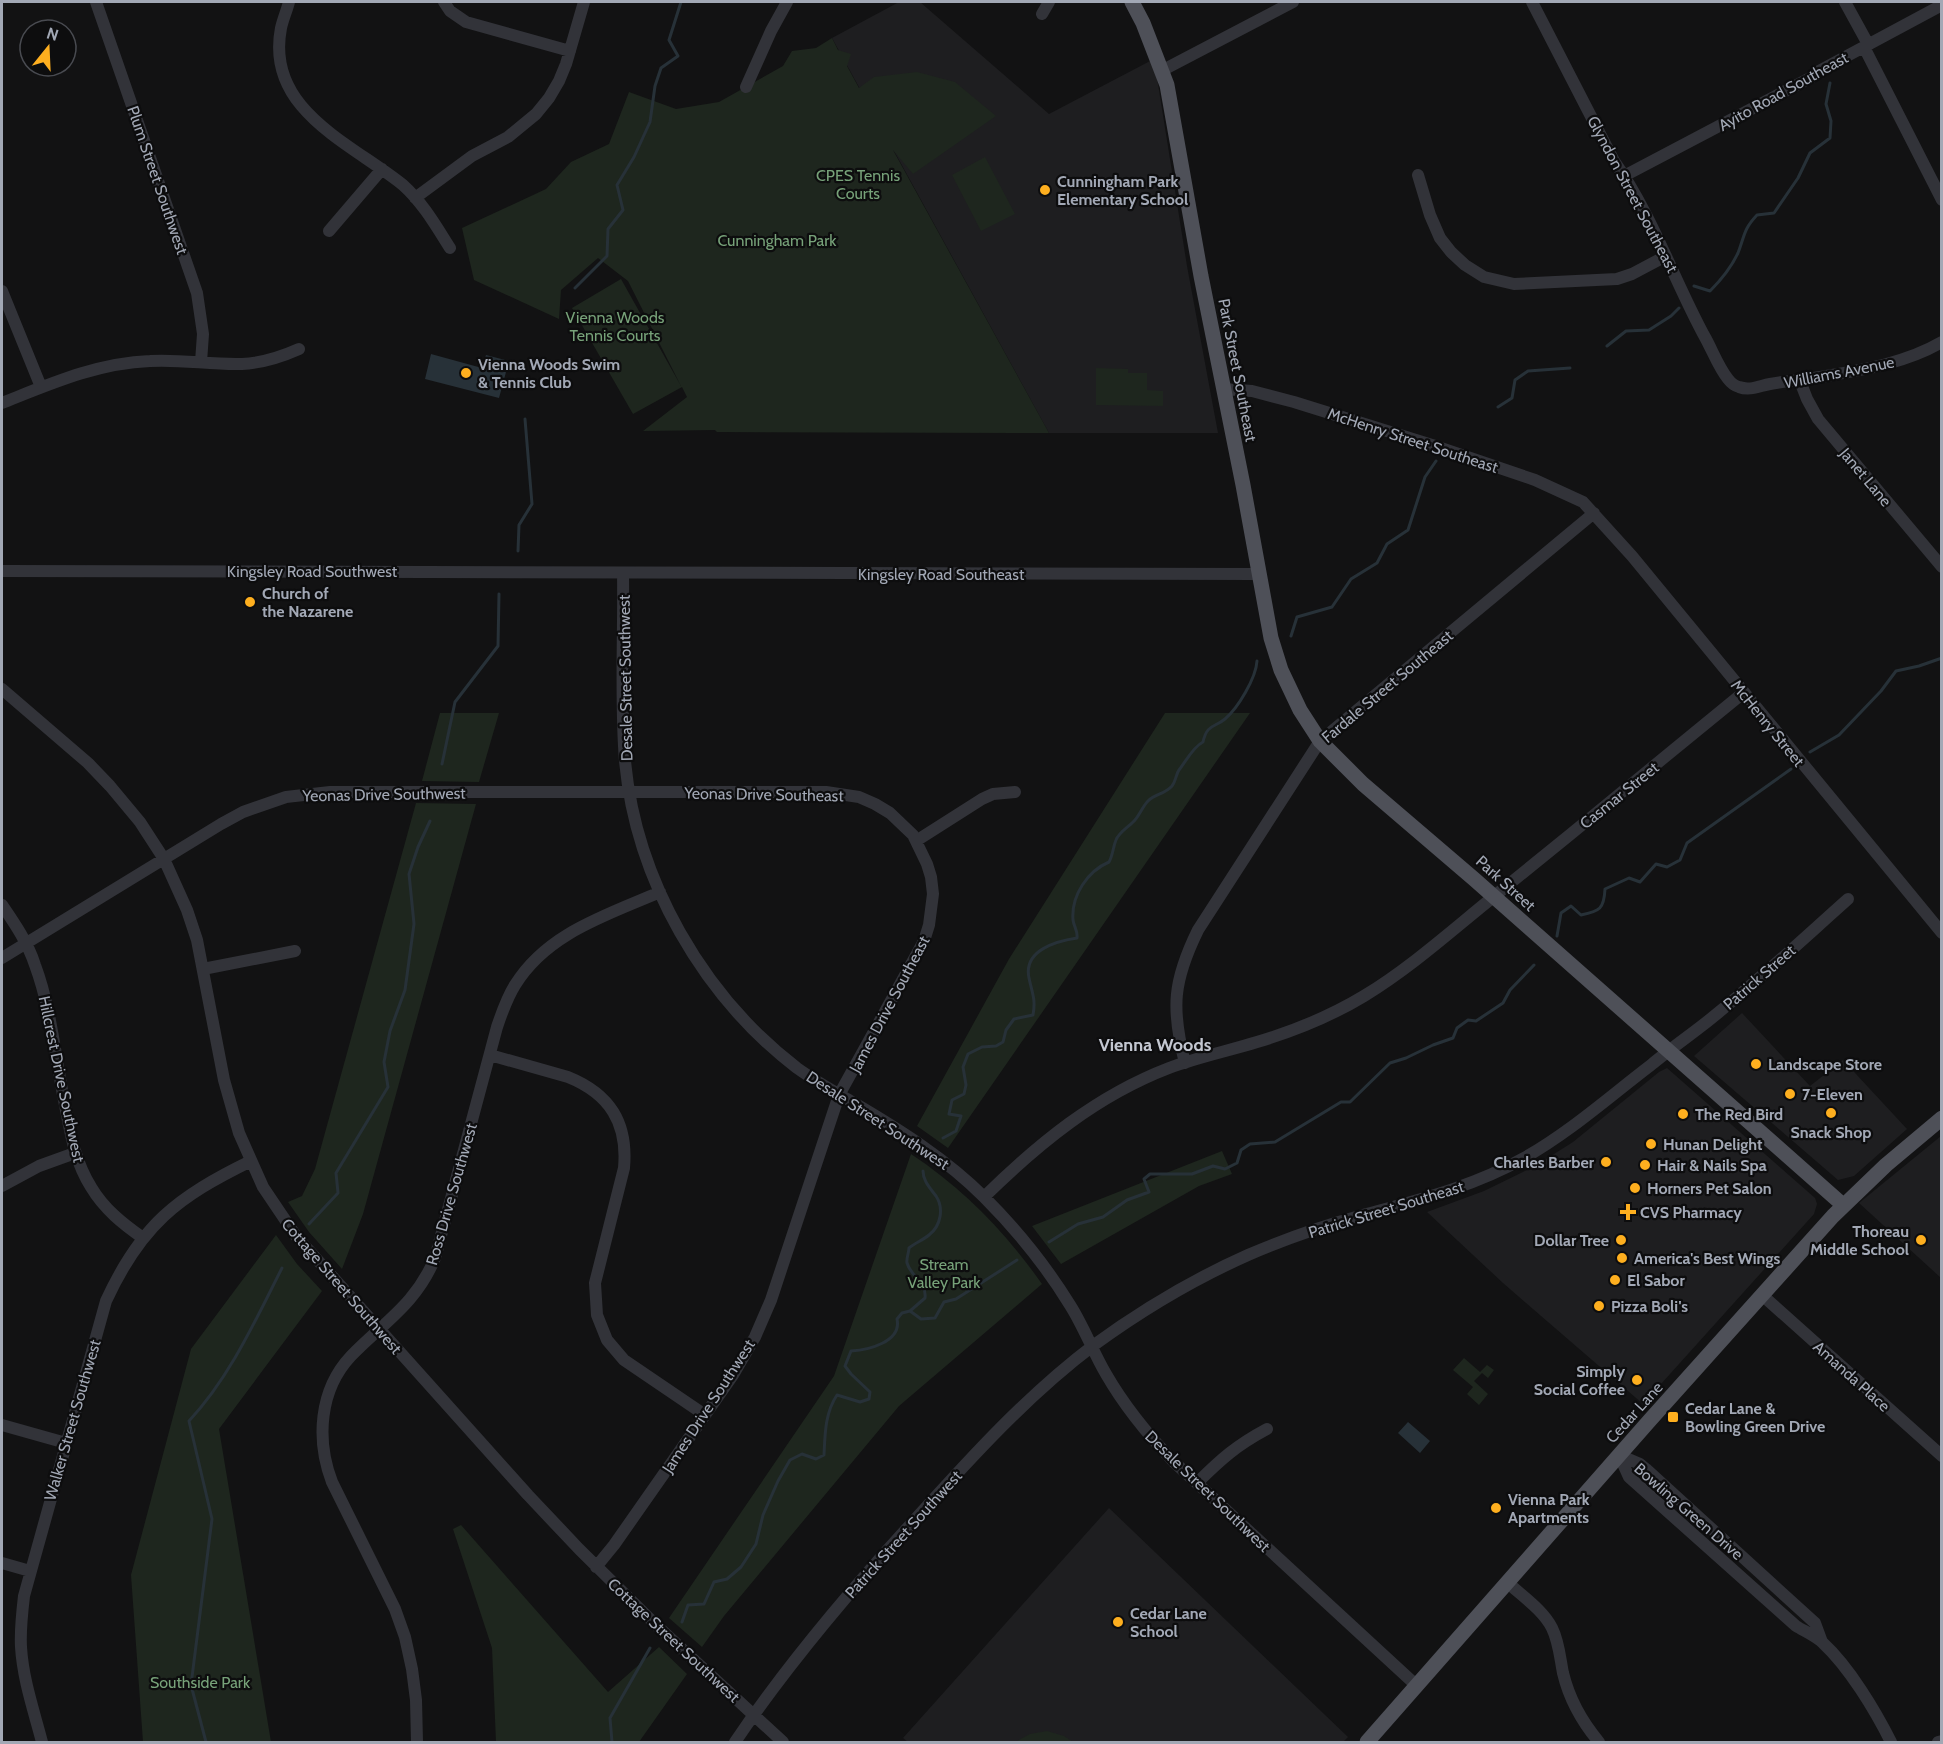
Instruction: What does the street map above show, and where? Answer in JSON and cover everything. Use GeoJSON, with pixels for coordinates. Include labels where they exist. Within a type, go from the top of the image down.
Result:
{"type":"FeatureCollection","features":[{"type":"Feature","properties":{"kind":"main road","name":"Park Street Southeast"},"geometry":{"type":"LineString","coordinates":[[1132,2],[1163,70],[1173,111],[1200,276],[1271,638],[1278,662],[1300,710],[1320,741]]}},
{"type":"Feature","properties":{"kind":"main road","name":"Park Street"},"geometry":{"type":"LineString","coordinates":[[1320,741],[1363,784],[1668,1051]]}},
{"type":"Feature","properties":{"kind":"main road"},"geometry":{"type":"LineString","coordinates":[[1668,1051],[1844,1205]]}},
{"type":"Feature","properties":{"kind":"main road","name":"Cedar Lane"},"geometry":{"type":"LineString","coordinates":[[1367,1743],[1619,1455],[1844,1205],[1941,1118]]}},
{"type":"Feature","properties":{"kind":"street","name":"Plum Street Southwest"},"geometry":{"type":"LineString","coordinates":[[96,2],[197,293],[203,334],[201,362]]}},
{"type":"Feature","properties":{"kind":"street"},"geometry":{"type":"LineString","coordinates":[[289,2],[281,28],[280,44],[284,74],[289,89],[298,103],[318,124],[382,169],[416,198],[450,248]]}},
{"type":"Feature","properties":{"kind":"street"},"geometry":{"type":"LineString","coordinates":[[444,2],[450,11],[466,22],[570,51]]}},
{"type":"Feature","properties":{"kind":"street"},"geometry":{"type":"LineString","coordinates":[[416,198],[472,156],[508,137],[523,126],[549,99],[559,81],[570,51],[584,2]]}},
{"type":"Feature","properties":{"kind":"street"},"geometry":{"type":"LineString","coordinates":[[746,87],[766,40],[787,2]]}},
{"type":"Feature","properties":{"kind":"street"},"geometry":{"type":"LineString","coordinates":[[1042,14],[1049,2]]}},
{"type":"Feature","properties":{"kind":"street"},"geometry":{"type":"LineString","coordinates":[[1163,70],[1293,2]]}},
{"type":"Feature","properties":{"kind":"street","name":"Glyndon Street Southeast"},"geometry":{"type":"LineString","coordinates":[[1532,2],[1666,256],[1697,323],[1728,380],[1734,385]]}},
{"type":"Feature","properties":{"kind":"street"},"geometry":{"type":"LineString","coordinates":[[1845,2],[1939,194]]}},
{"type":"Feature","properties":{"kind":"street","name":"Ayito Road Southeast"},"geometry":{"type":"LineString","coordinates":[[1624,176],[1812,77],[1819,70],[1941,5]]}},
{"type":"Feature","properties":{"kind":"street"},"geometry":{"type":"LineString","coordinates":[[329,231],[382,169]]}},
{"type":"Feature","properties":{"kind":"street"},"geometry":{"type":"LineString","coordinates":[[1418,175],[1430,215],[1440,238],[1451,252],[1472,271],[1492,280],[1522,284],[1617,279],[1632,274],[1666,256]]}},
{"type":"Feature","properties":{"kind":"street"},"geometry":{"type":"LineString","coordinates":[[2,291],[41,387]]}},
{"type":"Feature","properties":{"kind":"street","name":"Williams Avenue"},"geometry":{"type":"LineString","coordinates":[[1734,385],[1739,388],[1753,389],[1770,384],[1800,381],[1863,369],[1907,358],[1941,342]]}},
{"type":"Feature","properties":{"kind":"street"},"geometry":{"type":"LineString","coordinates":[[2,403],[65,378],[123,363],[150,361],[245,364],[265,361],[299,349]]}},
{"type":"Feature","properties":{"kind":"street","name":"Janet Lane"},"geometry":{"type":"LineString","coordinates":[[1800,381],[1818,419],[1941,567]]}},
{"type":"Feature","properties":{"kind":"street","name":"McHenry Street Southeast"},"geometry":{"type":"LineString","coordinates":[[1223,389],[1262,393],[1504,469],[1574,496],[1594,513]]}},
{"type":"Feature","properties":{"kind":"street","name":"McHenry Street"},"geometry":{"type":"LineString","coordinates":[[1594,513],[1632,556],[1941,933]]}},
{"type":"Feature","properties":{"kind":"street","name":"Fardale Street Southeast"},"geometry":{"type":"LineString","coordinates":[[1185,1062],[1178,1034],[1176,1005],[1178,982],[1189,949],[1198,930],[1320,741],[1594,513]]}},
{"type":"Feature","properties":{"kind":"street","name":"Kingsley Road Southwest"},"geometry":{"type":"LineString","coordinates":[[2,571],[623,573]]}},
{"type":"Feature","properties":{"kind":"street","name":"Kingsley Road Southeast"},"geometry":{"type":"LineString","coordinates":[[623,573],[1259,574]]}},
{"type":"Feature","properties":{"kind":"street","name":"Desale Street Southwest"},"geometry":{"type":"LineString","coordinates":[[623,573],[623,732],[630,792],[638,830],[660,892],[693,954],[712,981],[734,1008],[778,1052],[839,1095],[935,1155],[984,1197],[1026,1242],[1045,1268],[1071,1306],[1114,1388],[1154,1441],[1417,1686]]}},
{"type":"Feature","properties":{"kind":"street","name":"Cottage Street Southwest"},"geometry":{"type":"LineString","coordinates":[[2,689],[88,763],[110,786],[140,822],[164,859],[187,910],[203,969],[232,1111],[251,1161],[273,1203],[296,1236],[528,1495],[596,1567],[783,1743]]}},
{"type":"Feature","properties":{"kind":"street","name":"Casmar Street"},"geometry":{"type":"LineString","coordinates":[[984,1197],[1044,1141],[1085,1111],[1118,1092],[1185,1062],[1257,1042],[1306,1025],[1362,997],[1414,962],[1743,693]]}},
{"type":"Feature","properties":{"kind":"street","name":"Yeonas Drive Southwest"},"geometry":{"type":"LineString","coordinates":[[2,958],[243,813],[286,797],[340,792],[630,792]]}},
{"type":"Feature","properties":{"kind":"street","name":"Yeonas Drive Southeast"},"geometry":{"type":"LineString","coordinates":[[630,792],[842,794],[859,797],[890,813],[902,823],[916,841]]}},
{"type":"Feature","properties":{"kind":"street"},"geometry":{"type":"LineString","coordinates":[[916,841],[982,799],[993,794],[1015,792]]}},
{"type":"Feature","properties":{"kind":"street","name":"James Drive Southeast"},"geometry":{"type":"LineString","coordinates":[[839,1095],[924,941],[929,926],[933,894],[931,878],[916,841]]}},
{"type":"Feature","properties":{"kind":"street","name":"Ross Drive Southwest"},"geometry":{"type":"LineString","coordinates":[[417,1743],[416,1700],[405,1637],[395,1610],[332,1482],[322,1449],[323,1414],[334,1381],[351,1356],[408,1304],[419,1289],[435,1258],[506,1001],[521,976],[541,953],[572,931],[660,892]]}},
{"type":"Feature","properties":{"kind":"street","name":"Patrick Street"},"geometry":{"type":"LineString","coordinates":[[1668,1051],[1740,995],[1848,899]]}},
{"type":"Feature","properties":{"kind":"street","name":"Hillcrest Drive Southwest"},"geometry":{"type":"LineString","coordinates":[[2,905],[26,942],[44,993],[75,1153],[82,1171],[100,1201],[113,1215],[143,1238]]}},
{"type":"Feature","properties":{"kind":"street"},"geometry":{"type":"LineString","coordinates":[[203,969],[295,951]]}},
{"type":"Feature","properties":{"kind":"street","name":"Patrick Street Southeast"},"geometry":{"type":"LineString","coordinates":[[1092,1347],[1160,1301],[1249,1255],[1330,1225],[1439,1195],[1517,1162],[1573,1127],[1668,1051]]}},
{"type":"Feature","properties":{"kind":"street"},"geometry":{"type":"LineString","coordinates":[[490,1055],[581,1082],[593,1089],[611,1108],[620,1126],[626,1153],[595,1283],[597,1315],[607,1340],[624,1360],[705,1415]]}},
{"type":"Feature","properties":{"kind":"street","name":"James Drive Southwest"},"geometry":{"type":"LineString","coordinates":[[596,1567],[614,1545],[742,1361],[771,1300],[839,1095]]}},
{"type":"Feature","properties":{"kind":"street"},"geometry":{"type":"LineString","coordinates":[[2,1186],[39,1166],[75,1153]]}},
{"type":"Feature","properties":{"kind":"street","name":"Walker Street Southwest"},"geometry":{"type":"LineString","coordinates":[[42,1743],[25,1676],[21,1646],[23,1605],[30,1571],[106,1301],[116,1279],[143,1238],[160,1218],[195,1191],[251,1161]]}},
{"type":"Feature","properties":{"kind":"street","name":"Amanda Place"},"geometry":{"type":"LineString","coordinates":[[1762,1295],[1941,1456]]}},
{"type":"Feature","properties":{"kind":"street","name":"Patrick Street Southwest"},"geometry":{"type":"LineString","coordinates":[[735,1743],[824,1624],[956,1473],[1022,1407],[1092,1347]]}},
{"type":"Feature","properties":{"kind":"street"},"geometry":{"type":"LineString","coordinates":[[2,1425],[66,1443]]}},
{"type":"Feature","properties":{"kind":"street"},"geometry":{"type":"LineString","coordinates":[[1197,1483],[1229,1452],[1267,1429]]}},
{"type":"Feature","properties":{"kind":"street","name":"Bowling Green Drive"},"geometry":{"type":"LineString","coordinates":[[1619,1455],[1629,1477],[1796,1626],[1822,1642],[1842,1664],[1871,1705],[1891,1743]]}},
{"type":"Feature","properties":{"kind":"street","name":"Bowling Green Drive"},"geometry":{"type":"LineString","coordinates":[[1619,1455],[1646,1469],[1815,1623],[1822,1642]]}},
{"type":"Feature","properties":{"kind":"street"},"geometry":{"type":"LineString","coordinates":[[2,1563],[30,1571]]}},
{"type":"Feature","properties":{"kind":"street"},"geometry":{"type":"LineString","coordinates":[[1507,1582],[1541,1613],[1551,1626],[1567,1684],[1582,1717],[1599,1743]]}},
{"type":"Feature","properties":{"kind":"shaded area","name":"Cunningham Park Elementary School"},"geometry":{"type":"Polygon","coordinates":[[[899,2],[920,2],[1049,114],[1152,60],[1155,65],[1187,266],[1218,433],[1049,433],[832,38],[899,2]]]}},
{"type":"Feature","properties":{"kind":"shaded area","name":"Vienna Woods Swim & Tennis Club"},"geometry":{"type":"Polygon","coordinates":[[[431,354],[482,368],[486,355],[509,361],[499,398],[425,379],[431,354]]]}},
{"type":"Feature","properties":{"kind":"shaded area"},"geometry":{"type":"Polygon","coordinates":[[[1742,1013],[1810,1086],[1843,1060],[1907,1129],[1854,1176],[1838,1180],[1694,1056],[1742,1013]]]}},
{"type":"Feature","properties":{"kind":"shaded area"},"geometry":{"type":"Polygon","coordinates":[[[1667,1068],[1815,1198],[1817,1204],[1814,1214],[1643,1404],[1503,1283],[1427,1212],[1484,1191],[1535,1166],[1573,1142],[1659,1072],[1667,1068]]]}},
{"type":"Feature","properties":{"kind":"shaded area","name":"Thoreau Middle School"},"geometry":{"type":"Polygon","coordinates":[[[1941,1136],[1941,1278],[1859,1203],[1941,1136]]]}},
{"type":"Feature","properties":{"kind":"shaded area"},"geometry":{"type":"Polygon","coordinates":[[[1408,1422],[1430,1441],[1420,1453],[1398,1433],[1408,1422]]]}},
{"type":"Feature","properties":{"kind":"shaded area","name":"Cedar Lane School"},"geometry":{"type":"Polygon","coordinates":[[[1109,1508],[1348,1737],[1343,1742],[908,1742],[903,1738],[1109,1508]]]}},
{"type":"Feature","properties":{"kind":"green space","name":"Cunningham Park"},"geometry":{"type":"Polygon","coordinates":[[[832,38],[838,50],[851,54],[847,66],[859,88],[874,77],[917,72],[955,82],[996,116],[913,174],[893,150],[1049,433],[643,431],[687,397],[682,387],[633,414],[572,308],[621,279],[681,386],[628,281],[598,258],[561,290],[559,319],[474,280],[462,228],[546,189],[571,162],[609,144],[629,92],[676,109],[719,102],[783,66],[792,51],[816,48],[832,38]]]}},
{"type":"Feature","properties":{"kind":"green space"},"geometry":{"type":"Polygon","coordinates":[[[985,157],[1015,214],[981,231],[952,175],[985,157]]]}},
{"type":"Feature","properties":{"kind":"green space"},"geometry":{"type":"Polygon","coordinates":[[[1096,368],[1128,369],[1128,373],[1147,373],[1147,390],[1163,391],[1163,406],[1096,405],[1096,368]]]}},
{"type":"Feature","properties":{"kind":"green space"},"geometry":{"type":"Polygon","coordinates":[[[440,713],[499,713],[479,782],[422,781],[440,713]]]}},
{"type":"Feature","properties":{"kind":"green space"},"geometry":{"type":"Polygon","coordinates":[[[1165,713],[1250,713],[948,1148],[917,1126],[1009,959],[1165,713]]]}},
{"type":"Feature","properties":{"kind":"green space"},"geometry":{"type":"Polygon","coordinates":[[[416,803],[476,804],[363,1214],[342,1269],[309,1232],[288,1202],[302,1196],[315,1169],[416,803]]]}},
{"type":"Feature","properties":{"kind":"green space"},"geometry":{"type":"Polygon","coordinates":[[[1222,1151],[1232,1174],[1199,1186],[1061,1264],[1032,1226],[1222,1151]]]}},
{"type":"Feature","properties":{"kind":"green space","name":"Stream Valley Park"},"geometry":{"type":"Polygon","coordinates":[[[911,1154],[949,1182],[983,1213],[1014,1247],[1042,1284],[899,1406],[724,1616],[702,1647],[669,1618],[834,1376],[911,1154]]]}},
{"type":"Feature","properties":{"kind":"green space","name":"Southside Park"},"geometry":{"type":"Polygon","coordinates":[[[276,1235],[297,1264],[322,1291],[219,1429],[271,1742],[143,1742],[131,1575],[191,1349],[276,1235]]]}},
{"type":"Feature","properties":{"kind":"green space"},"geometry":{"type":"Polygon","coordinates":[[[1464,1358],[1480,1372],[1487,1365],[1494,1370],[1488,1378],[1482,1373],[1474,1381],[1488,1394],[1479,1405],[1467,1394],[1473,1387],[1453,1370],[1464,1358]]]}},
{"type":"Feature","properties":{"kind":"green space"},"geometry":{"type":"Polygon","coordinates":[[[461,1525],[608,1692],[659,1647],[687,1674],[639,1742],[496,1742],[492,1648],[453,1529],[461,1525]]]}},
{"type":"Feature","properties":{"kind":"green space"},"geometry":{"type":"Polygon","coordinates":[[[1047,1731],[1064,1736],[1073,1742],[1015,1742],[1030,1734],[1047,1731]]]}},
{"type":"Feature","properties":{"kind":"waterway"},"geometry":{"type":"LineString","coordinates":[[575,288],[607,256],[608,229],[623,210],[617,185],[634,157],[650,122],[655,86],[661,68],[678,56],[669,40],[681,2]]}},
{"type":"Feature","properties":{"kind":"waterway"},"geometry":{"type":"LineString","coordinates":[[1694,286],[1710,291],[1718,283],[1738,253],[1752,220],[1757,215],[1774,213],[1798,178],[1810,153],[1830,138],[1831,121],[1826,104],[1830,83]]}},
{"type":"Feature","properties":{"kind":"waterway"},"geometry":{"type":"LineString","coordinates":[[1607,346],[1626,331],[1649,330],[1679,308]]}},
{"type":"Feature","properties":{"kind":"waterway"},"geometry":{"type":"LineString","coordinates":[[1498,407],[1512,398],[1515,380],[1528,371],[1570,368]]}},
{"type":"Feature","properties":{"kind":"waterway"},"geometry":{"type":"LineString","coordinates":[[518,551],[519,525],[532,504],[525,419]]}},
{"type":"Feature","properties":{"kind":"waterway"},"geometry":{"type":"LineString","coordinates":[[1291,636],[1297,617],[1332,607],[1351,579],[1377,563],[1387,544],[1408,530],[1425,477],[1436,461]]}},
{"type":"Feature","properties":{"kind":"waterway"},"geometry":{"type":"LineString","coordinates":[[442,764],[455,702],[498,646],[499,594]]}},
{"type":"Feature","properties":{"kind":"waterway"},"geometry":{"type":"LineString","coordinates":[[1810,752],[1839,735],[1881,691],[1896,671],[1942,658]]}},
{"type":"Feature","properties":{"kind":"waterway"},"geometry":{"type":"LineString","coordinates":[[943,1138],[956,1131],[961,1116],[949,1114],[952,1100],[964,1094],[966,1085],[963,1067],[968,1054],[982,1047],[996,1046],[1003,1042],[1006,1030],[1014,1019],[1033,1015],[1034,1000],[1029,978],[1031,960],[1051,945],[1077,938],[1073,911],[1082,885],[1094,871],[1109,862],[1117,837],[1135,820],[1148,801],[1172,786],[1179,770],[1203,742],[1209,729],[1225,719],[1235,708],[1250,684],[1257,661]]}},
{"type":"Feature","properties":{"kind":"waterway"},"geometry":{"type":"LineString","coordinates":[[1557,936],[1561,913],[1571,906],[1581,915],[1593,912],[1602,905],[1605,889],[1629,878],[1640,882],[1656,864],[1667,867],[1680,860],[1687,843],[1791,769]]}},
{"type":"Feature","properties":{"kind":"waterway"},"geometry":{"type":"LineString","coordinates":[[309,1224],[338,1193],[336,1173],[388,1087],[384,1062],[390,1031],[405,990],[414,924],[409,874],[430,821]]}},
{"type":"Feature","properties":{"kind":"waterway"},"geometry":{"type":"LineString","coordinates":[[1049,1242],[1078,1224],[1103,1217],[1127,1200],[1149,1192],[1144,1179],[1150,1174],[1192,1174],[1213,1166],[1225,1169],[1237,1163],[1241,1150],[1250,1144],[1275,1142],[1341,1102],[1350,1102],[1390,1063],[1453,1038],[1457,1028],[1468,1020],[1476,1021],[1503,1003],[1510,990],[1534,965]]}},
{"type":"Feature","properties":{"kind":"waterway"},"geometry":{"type":"LineString","coordinates":[[682,1622],[688,1605],[704,1604],[714,1582],[727,1579],[741,1567],[756,1544],[763,1515],[790,1460],[802,1454],[816,1459],[824,1455],[828,1416],[837,1395],[860,1402],[869,1399],[870,1392],[845,1366],[851,1351],[866,1349],[889,1339],[894,1334],[897,1319],[902,1313],[910,1311],[925,1298],[924,1288],[909,1268],[907,1261],[909,1248],[927,1237],[936,1227],[940,1217],[940,1206],[923,1171]]}},
{"type":"Feature","properties":{"kind":"waterway"},"geometry":{"type":"LineString","coordinates":[[910,1311],[921,1319],[935,1318],[944,1302],[956,1299],[1017,1260]]}},
{"type":"Feature","properties":{"kind":"waterway"},"geometry":{"type":"LineString","coordinates":[[206,1742],[191,1685],[212,1519],[189,1421],[204,1404],[229,1367],[252,1328],[282,1268]]}},
{"type":"Feature","properties":{"kind":"waterway"},"geometry":{"type":"LineString","coordinates":[[612,1742],[610,1718],[650,1648]]}},
{"type":"Feature","properties":{"kind":"place","name":"Cunningham Park Elementary School"},"geometry":{"type":"Point","coordinates":[1045,190]}},
{"type":"Feature","properties":{"kind":"place","name":"Vienna Woods Swim & Tennis Club"},"geometry":{"type":"Point","coordinates":[466,373]}},
{"type":"Feature","properties":{"kind":"place","name":"Church of the Nazarene"},"geometry":{"type":"Point","coordinates":[250,602]}},
{"type":"Feature","properties":{"kind":"place","name":"Landscape Store"},"geometry":{"type":"Point","coordinates":[1756,1064]}},
{"type":"Feature","properties":{"kind":"place","name":"7-Eleven"},"geometry":{"type":"Point","coordinates":[1790,1094]}},
{"type":"Feature","properties":{"kind":"place","name":"Snack Shop"},"geometry":{"type":"Point","coordinates":[1831,1113]}},
{"type":"Feature","properties":{"kind":"place","name":"The Red Bird"},"geometry":{"type":"Point","coordinates":[1683,1114]}},
{"type":"Feature","properties":{"kind":"place","name":"Hunan Delight"},"geometry":{"type":"Point","coordinates":[1651,1144]}},
{"type":"Feature","properties":{"kind":"place","name":"Charles Barber"},"geometry":{"type":"Point","coordinates":[1606,1162]}},
{"type":"Feature","properties":{"kind":"place","name":"Hair & Nails Spa"},"geometry":{"type":"Point","coordinates":[1645,1165]}},
{"type":"Feature","properties":{"kind":"place","name":"Horners Pet Salon"},"geometry":{"type":"Point","coordinates":[1635,1188]}},
{"type":"Feature","properties":{"kind":"place","name":"CVS Pharmacy"},"geometry":{"type":"Point","coordinates":[1628,1212]}},
{"type":"Feature","properties":{"kind":"place","name":"Dollar Tree"},"geometry":{"type":"Point","coordinates":[1621,1240]}},
{"type":"Feature","properties":{"kind":"place","name":"Thoreau Middle School"},"geometry":{"type":"Point","coordinates":[1921,1240]}},
{"type":"Feature","properties":{"kind":"place","name":"America's Best Wings"},"geometry":{"type":"Point","coordinates":[1622,1258]}},
{"type":"Feature","properties":{"kind":"place","name":"El Sabor"},"geometry":{"type":"Point","coordinates":[1615,1280]}},
{"type":"Feature","properties":{"kind":"place","name":"Pizza Boli's"},"geometry":{"type":"Point","coordinates":[1599,1306]}},
{"type":"Feature","properties":{"kind":"place","name":"Simply Social Coffee"},"geometry":{"type":"Point","coordinates":[1637,1380]}},
{"type":"Feature","properties":{"kind":"place","name":"Cedar Lane & Bowling Green Drive"},"geometry":{"type":"Point","coordinates":[1673,1417]}},
{"type":"Feature","properties":{"kind":"place","name":"Vienna Park Apartments"},"geometry":{"type":"Point","coordinates":[1496,1508]}},
{"type":"Feature","properties":{"kind":"place","name":"Cedar Lane School"},"geometry":{"type":"Point","coordinates":[1118,1622]}},
{"type":"Feature","properties":{"kind":"district","name":"Vienna Woods"},"geometry":{"type":"Point","coordinates":[1155,1045]}},
{"type":"Feature","properties":{"kind":"park label","name":"CPES Tennis Courts"},"geometry":{"type":"Point","coordinates":[858,184]}},
{"type":"Feature","properties":{"kind":"park label","name":"Vienna Woods Tennis Courts"},"geometry":{"type":"Point","coordinates":[615,326]}}]}
